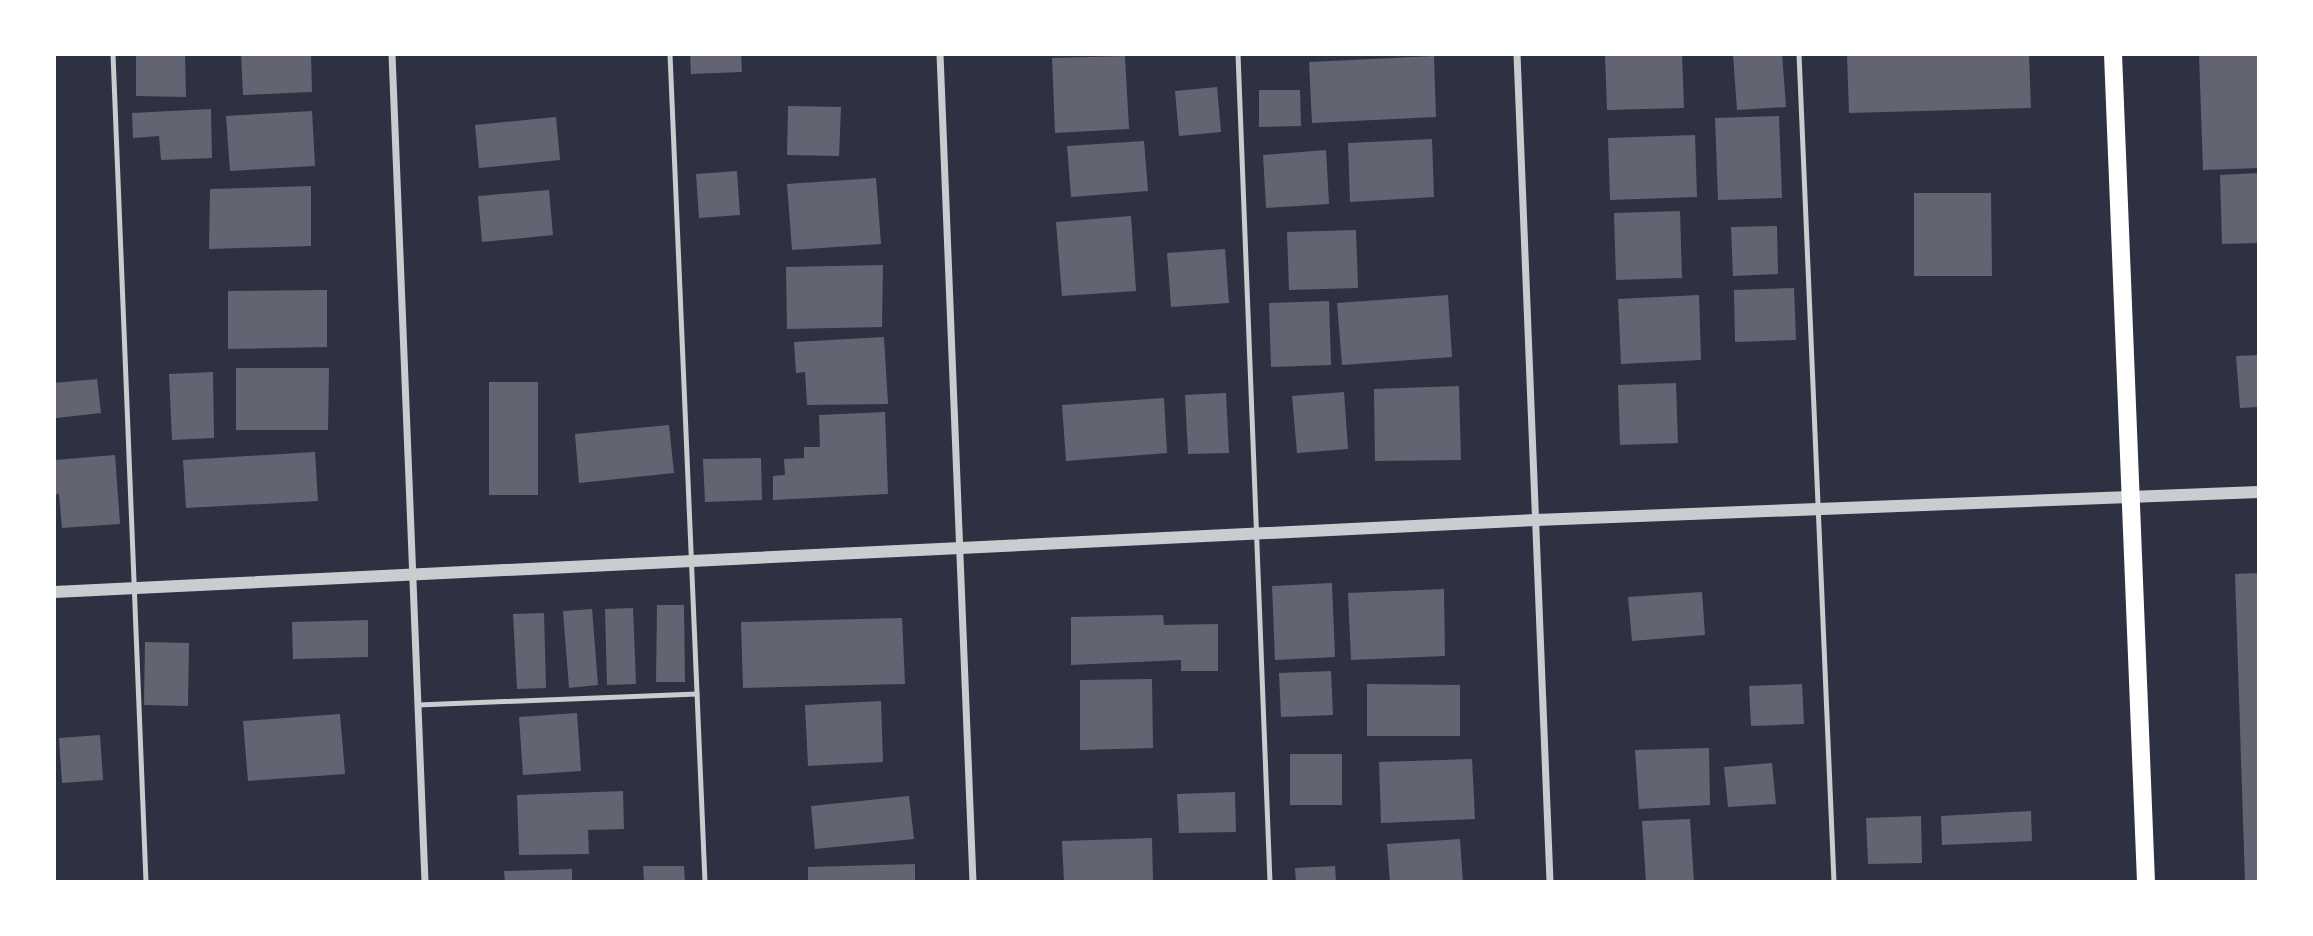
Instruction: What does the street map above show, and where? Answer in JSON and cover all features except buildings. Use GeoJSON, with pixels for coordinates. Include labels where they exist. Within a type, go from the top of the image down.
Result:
{"type":"FeatureCollection","features":[{"type":"Feature","properties":{"kind":"main road"},"geometry":{"type":"LineString","coordinates":[[2113,54],[2146,882]]}},
{"type":"Feature","properties":{"kind":"street"},"geometry":{"type":"LineString","coordinates":[[393,54],[425,882]]}},
{"type":"Feature","properties":{"kind":"street"},"geometry":{"type":"LineString","coordinates":[[940,54],[973,882]]}},
{"type":"Feature","properties":{"kind":"street"},"geometry":{"type":"LineString","coordinates":[[1517,54],[1550,882]]}},
{"type":"Feature","properties":{"kind":"street"},"geometry":{"type":"LineString","coordinates":[[54,592],[1536,520],[2259,492]]}},
{"type":"Feature","properties":{"kind":"lane"},"geometry":{"type":"LineString","coordinates":[[113,54],[146,882]]}},
{"type":"Feature","properties":{"kind":"lane"},"geometry":{"type":"LineString","coordinates":[[670,54],[705,882]]}},
{"type":"Feature","properties":{"kind":"lane"},"geometry":{"type":"LineString","coordinates":[[1238,54],[1270,882]]}},
{"type":"Feature","properties":{"kind":"lane"},"geometry":{"type":"LineString","coordinates":[[1799,54],[1834,882]]}},
{"type":"Feature","properties":{"kind":"lane"},"geometry":{"type":"LineString","coordinates":[[418,705],[697,694]]}}]}
